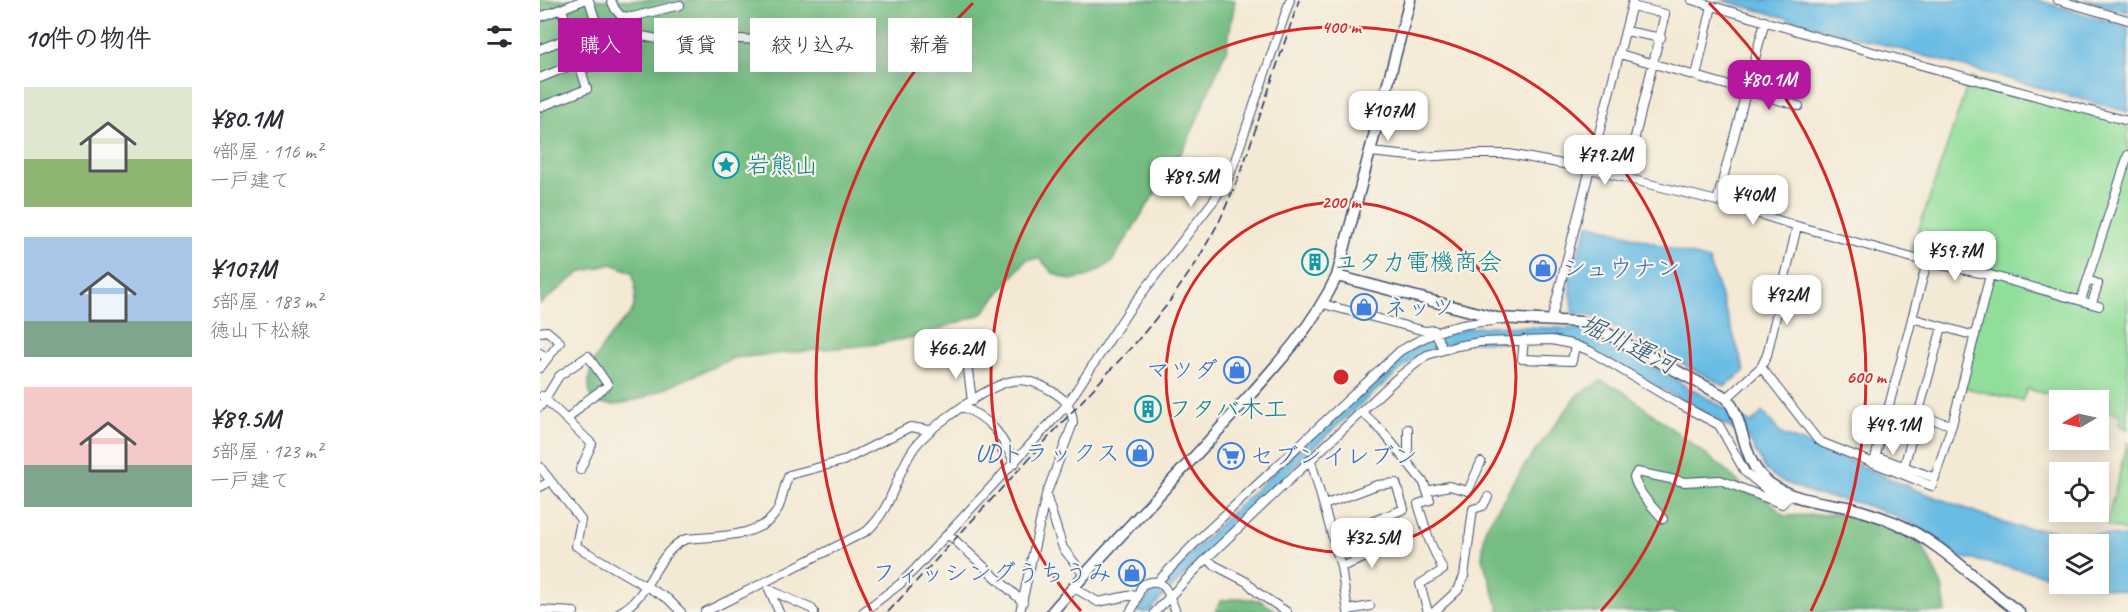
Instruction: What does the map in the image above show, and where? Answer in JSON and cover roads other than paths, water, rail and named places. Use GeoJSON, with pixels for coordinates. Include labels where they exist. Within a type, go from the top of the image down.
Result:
{"type":"FeatureCollection","features":[{"type":"Feature","properties":{"kind":"main road"},"geometry":{"type":"LineString","coordinates":[[1052,612],[1296,343],[1323,304],[1337,276],[1410,0]]}},
{"type":"Feature","properties":{"kind":"main road"},"geometry":{"type":"LineString","coordinates":[[1337,276],[1497,318],[1582,322],[1595,327],[1729,401],[1746,451],[1768,483],[1788,496],[1850,508],[1898,524],[1947,555],[2019,612]]}},
{"type":"Feature","properties":{"kind":"street"},"geometry":{"type":"LineString","coordinates":[[540,18],[584,0]]}},
{"type":"Feature","properties":{"kind":"street"},"geometry":{"type":"LineString","coordinates":[[589,0],[595,18]]}},
{"type":"Feature","properties":{"kind":"street"},"geometry":{"type":"LineString","coordinates":[[611,0],[621,16],[632,17],[680,5]]}},
{"type":"Feature","properties":{"kind":"street"},"geometry":{"type":"LineString","coordinates":[[863,612],[900,584],[1015,464],[1069,403],[1130,310],[1214,200],[1230,175],[1290,0]]}},
{"type":"Feature","properties":{"kind":"street"},"geometry":{"type":"LineString","coordinates":[[1692,0],[1831,41],[2128,121]]}},
{"type":"Feature","properties":{"kind":"street"},"geometry":{"type":"LineString","coordinates":[[2058,0],[2128,21]]}},
{"type":"Feature","properties":{"kind":"street"},"geometry":{"type":"LineString","coordinates":[[1551,321],[1633,3],[1665,14],[1661,38],[1625,178]]}},
{"type":"Feature","properties":{"kind":"street"},"geometry":{"type":"LineString","coordinates":[[1696,76],[1712,6]]}},
{"type":"Feature","properties":{"kind":"street"},"geometry":{"type":"LineString","coordinates":[[562,9],[565,18]]}},
{"type":"Feature","properties":{"kind":"street"},"geometry":{"type":"LineString","coordinates":[[1717,201],[1765,21]]}},
{"type":"Feature","properties":{"kind":"street"},"geometry":{"type":"LineString","coordinates":[[1626,30],[1661,38]]}},
{"type":"Feature","properties":{"kind":"street"},"geometry":{"type":"LineString","coordinates":[[642,36],[689,45],[699,45],[721,38],[750,40]]}},
{"type":"Feature","properties":{"kind":"street"},"geometry":{"type":"LineString","coordinates":[[540,49],[558,42]]}},
{"type":"Feature","properties":{"kind":"street"},"geometry":{"type":"LineString","coordinates":[[1620,54],[1799,106]]}},
{"type":"Feature","properties":{"kind":"street"},"geometry":{"type":"LineString","coordinates":[[540,78],[560,72]]}},
{"type":"Feature","properties":{"kind":"street"},"geometry":{"type":"LineString","coordinates":[[540,107],[587,89],[582,72]]}},
{"type":"Feature","properties":{"kind":"street"},"geometry":{"type":"LineString","coordinates":[[1370,152],[1420,157],[1509,154],[1590,169],[1717,201],[1927,262],[1989,275],[2096,305],[2098,284],[2088,280]]}},
{"type":"Feature","properties":{"kind":"street"},"geometry":{"type":"LineString","coordinates":[[2081,300],[2128,155]]}},
{"type":"Feature","properties":{"kind":"street"},"geometry":{"type":"LineString","coordinates":[[1729,401],[1761,368],[1767,355],[1797,226]]}},
{"type":"Feature","properties":{"kind":"street"},"geometry":{"type":"LineString","coordinates":[[1875,459],[1927,262]]}},
{"type":"Feature","properties":{"kind":"street"},"geometry":{"type":"LineString","coordinates":[[1761,368],[1817,439],[1903,470],[1932,486],[1952,425],[1989,275]]}},
{"type":"Feature","properties":{"kind":"street"},"geometry":{"type":"LineString","coordinates":[[1323,304],[1425,331],[1437,332]]}},
{"type":"Feature","properties":{"kind":"street"},"geometry":{"type":"LineString","coordinates":[[1130,612],[1137,604],[1138,594],[1143,585],[1158,583],[1200,538],[1386,362],[1400,351],[1437,332],[1457,325],[1493,321],[1497,318]]}},
{"type":"Feature","properties":{"kind":"street"},"geometry":{"type":"LineString","coordinates":[[1912,318],[1975,336]]}},
{"type":"Feature","properties":{"kind":"street"},"geometry":{"type":"LineString","coordinates":[[1903,470],[1942,327]]}},
{"type":"Feature","properties":{"kind":"street"},"geometry":{"type":"LineString","coordinates":[[540,332],[547,331],[560,342],[544,356],[540,368]]}},
{"type":"Feature","properties":{"kind":"street"},"geometry":{"type":"LineString","coordinates":[[1437,332],[1443,348]]}},
{"type":"Feature","properties":{"kind":"street"},"geometry":{"type":"LineString","coordinates":[[1524,340],[1522,359],[1572,361],[1575,345]]}},
{"type":"Feature","properties":{"kind":"street"},"geometry":{"type":"LineString","coordinates":[[1155,612],[1207,558],[1418,360],[1443,348],[1480,342],[1552,340],[1590,351],[1719,425],[1745,472],[1773,495],[1788,496]]}},
{"type":"Feature","properties":{"kind":"street"},"geometry":{"type":"LineString","coordinates":[[966,355],[972,401]]}},
{"type":"Feature","properties":{"kind":"street"},"geometry":{"type":"LineString","coordinates":[[540,407],[542,396],[559,376],[588,356],[609,386],[586,401],[567,420]]}},
{"type":"Feature","properties":{"kind":"street"},"geometry":{"type":"LineString","coordinates":[[705,612],[768,586],[852,540],[876,522],[892,496],[910,453],[929,430],[972,401],[1001,385],[1020,380],[1049,389],[1069,403],[1073,423],[1046,495],[1020,612]]}},
{"type":"Feature","properties":{"kind":"street"},"geometry":{"type":"LineString","coordinates":[[542,396],[592,444],[580,471]]}},
{"type":"Feature","properties":{"kind":"street"},"geometry":{"type":"LineString","coordinates":[[963,407],[990,423],[1015,464]]}},
{"type":"Feature","properties":{"kind":"street"},"geometry":{"type":"LineString","coordinates":[[1889,409],[1952,425]]}},
{"type":"Feature","properties":{"kind":"street"},"geometry":{"type":"LineString","coordinates":[[1362,412],[1383,432],[1424,483],[1430,500],[1418,504],[1430,542],[1443,570],[1420,584],[1428,612]]}},
{"type":"Feature","properties":{"kind":"street"},"geometry":{"type":"LineString","coordinates":[[620,612],[636,601],[670,550],[678,543],[686,539],[750,531],[768,521],[778,508],[789,475],[843,461],[910,427],[929,430]]}},
{"type":"Feature","properties":{"kind":"street"},"geometry":{"type":"LineString","coordinates":[[1408,429],[1408,465]]}},
{"type":"Feature","properties":{"kind":"street"},"geometry":{"type":"LineString","coordinates":[[1311,461],[1341,567],[1348,611],[1370,606]]}},
{"type":"Feature","properties":{"kind":"street"},"geometry":{"type":"LineString","coordinates":[[1427,491],[1449,486],[1468,491],[1481,462]]}},
{"type":"Feature","properties":{"kind":"street"},"geometry":{"type":"LineString","coordinates":[[540,467],[581,520],[576,546],[668,599],[681,612]]}},
{"type":"Feature","properties":{"kind":"street"},"geometry":{"type":"LineString","coordinates":[[1663,519],[1642,495],[1635,482],[1634,477],[1637,472],[1685,482],[1720,480],[1782,504],[1788,496]]}},
{"type":"Feature","properties":{"kind":"street"},"geometry":{"type":"LineString","coordinates":[[540,487],[551,481]]}},
{"type":"Feature","properties":{"kind":"street"},"geometry":{"type":"LineString","coordinates":[[1324,506],[1377,485],[1396,483],[1404,509],[1333,537]]}},
{"type":"Feature","properties":{"kind":"street"},"geometry":{"type":"LineString","coordinates":[[1046,495],[1063,548],[1084,575]]}},
{"type":"Feature","properties":{"kind":"street"},"geometry":{"type":"LineString","coordinates":[[1434,612],[1450,599],[1461,583],[1464,576],[1473,509],[1483,506],[1488,497]]}},
{"type":"Feature","properties":{"kind":"street"},"geometry":{"type":"LineString","coordinates":[[948,534],[1023,602]]}},
{"type":"Feature","properties":{"kind":"street"},"geometry":{"type":"LineString","coordinates":[[1341,567],[1394,546]]}},
{"type":"Feature","properties":{"kind":"street"},"geometry":{"type":"LineString","coordinates":[[1207,558],[1214,565],[1247,582],[1258,593],[1287,612]]}},
{"type":"Feature","properties":{"kind":"street"},"geometry":{"type":"LineString","coordinates":[[1158,583],[1170,595],[1176,612]]}},
{"type":"Feature","properties":{"kind":"street"},"geometry":{"type":"LineString","coordinates":[[768,586],[779,612]]}},
{"type":"Feature","properties":{"kind":"street"},"geometry":{"type":"LineString","coordinates":[[768,586],[814,612]]}},
{"type":"Feature","properties":{"kind":"street"},"geometry":{"type":"LineString","coordinates":[[1073,587],[1098,602],[1138,594]]}},
{"type":"Feature","properties":{"kind":"street"},"geometry":{"type":"LineString","coordinates":[[540,610],[574,612]]}},
{"type":"Feature","properties":{"kind":"water"},"geometry":{"type":"Polygon","coordinates":[[[1721,0],[2037,0],[2128,27],[2128,112],[1721,0]]]}},
{"type":"Feature","properties":{"kind":"water"},"geometry":{"type":"Polygon","coordinates":[[[2084,0],[2128,0],[2128,12],[2084,0]]]}},
{"type":"Feature","properties":{"kind":"water"},"geometry":{"type":"Polygon","coordinates":[[[1589,223],[1709,260],[1745,371],[1725,386],[1588,314],[1573,313],[1569,276],[1589,223]]]}},
{"type":"Feature","properties":{"kind":"water"},"geometry":{"type":"Polygon","coordinates":[[[1492,326],[1580,329],[1591,332],[1751,423],[1763,412],[1781,434],[1916,490],[2015,527],[2094,534],[2049,534],[2049,576],[1960,557],[1926,531],[1891,514],[1859,503],[1817,495],[1779,480],[1766,470],[1748,438],[1571,341],[1456,342],[1437,347],[1406,365],[1314,447],[1149,612],[1136,612],[1233,511],[1393,360],[1435,337],[1469,328],[1492,326]]]}},
{"type":"Feature","properties":{"kind":"water"},"geometry":{"type":"Polygon","coordinates":[[[2109,535],[2128,537],[2128,592],[2109,588],[2109,535]]]}},
{"type":"Feature","properties":{"kind":"railway"},"geometry":{"type":"LineString","coordinates":[[888,612],[1138,340],[1167,305],[1196,263],[1220,220],[1242,169],[1299,0]]}},
{"type":"Feature","properties":{"kind":"place","name":"岩熊山"},"geometry":{"type":"Point","coordinates":[726,165]}},
{"type":"Feature","properties":{"kind":"place","name":"ユタカ電機商会"},"geometry":{"type":"Point","coordinates":[1315,262]}},
{"type":"Feature","properties":{"kind":"place","name":"シュウナン"},"geometry":{"type":"Point","coordinates":[1543,268]}},
{"type":"Feature","properties":{"kind":"place","name":"ネッツ"},"geometry":{"type":"Point","coordinates":[1364,307]}},
{"type":"Feature","properties":{"kind":"place","name":"マツダ"},"geometry":{"type":"Point","coordinates":[1237,370]}},
{"type":"Feature","properties":{"kind":"place","name":"フタバ木工"},"geometry":{"type":"Point","coordinates":[1148,409]}},
{"type":"Feature","properties":{"kind":"place","name":"UDトラックス"},"geometry":{"type":"Point","coordinates":[1140,453]}},
{"type":"Feature","properties":{"kind":"place","name":"セブンイレブン"},"geometry":{"type":"Point","coordinates":[1231,456]}},
{"type":"Feature","properties":{"kind":"place","name":"フィッシングうちうみ"},"geometry":{"type":"Point","coordinates":[1132,573]}},
{"type":"Feature","properties":{"kind":"water label","name":"堀川運河"},"geometry":{"type":"Point","coordinates":[1628,344]}}]}
